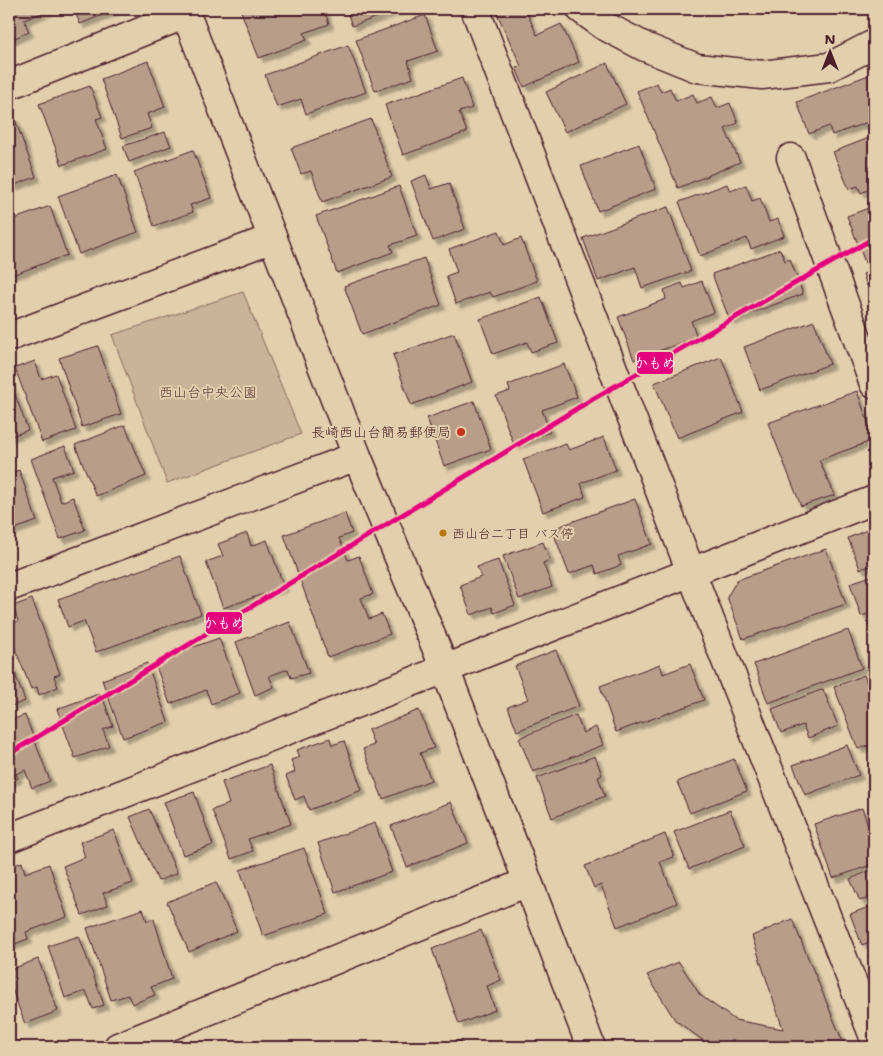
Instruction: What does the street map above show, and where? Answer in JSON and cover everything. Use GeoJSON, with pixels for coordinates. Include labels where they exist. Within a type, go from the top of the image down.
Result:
{"type":"FeatureCollection","features":[{"type":"Feature","properties":{"kind":"street"},"geometry":{"type":"LineString","coordinates":[[475,9],[691,572],[874,1037]]}},
{"type":"Feature","properties":{"kind":"street"},"geometry":{"type":"LineString","coordinates":[[581,9],[603,25],[645,47],[697,68],[762,75],[829,67],[874,44]]}},
{"type":"Feature","properties":{"kind":"street"},"geometry":{"type":"LineString","coordinates":[[9,86],[185,11],[357,456],[445,670],[591,1047]]}},
{"type":"Feature","properties":{"kind":"street"},"geometry":{"type":"LineString","coordinates":[[791,158],[874,384]]}},
{"type":"Feature","properties":{"kind":"street"},"geometry":{"type":"LineString","coordinates":[[9,337],[273,238]]}},
{"type":"Feature","properties":{"kind":"street"},"geometry":{"type":"LineString","coordinates":[[9,587],[357,456]]}},
{"type":"Feature","properties":{"kind":"street"},"geometry":{"type":"LineString","coordinates":[[9,838],[445,670],[874,500]]}},
{"type":"Feature","properties":{"kind":"street"},"geometry":{"type":"LineString","coordinates":[[118,1047],[528,882]]}},
{"type":"Feature","properties":{"kind":"green space","name":"西山台中央公園"},"geometry":{"type":"Polygon","coordinates":[[[243,292],[301,434],[167,483],[112,335],[243,292]]]}},
{"type":"Feature","properties":{"kind":"building"},"geometry":{"type":"Polygon","coordinates":[[[9,9],[52,9],[24,20],[29,32],[10,40],[9,9]]]}},
{"type":"Feature","properties":{"kind":"building"},"geometry":{"type":"Polygon","coordinates":[[[74,9],[115,9],[115,10],[80,24],[74,9]]]}},
{"type":"Feature","properties":{"kind":"building"},"geometry":{"type":"Polygon","coordinates":[[[240,9],[324,9],[329,24],[304,33],[307,40],[259,58],[240,9]]]}},
{"type":"Feature","properties":{"kind":"building"},"geometry":{"type":"Polygon","coordinates":[[[346,9],[400,9],[352,26],[346,9]]]}},
{"type":"Feature","properties":{"kind":"building"},"geometry":{"type":"Polygon","coordinates":[[[495,9],[525,9],[537,35],[561,24],[579,62],[524,87],[516,68],[521,66],[495,9]]]}},
{"type":"Feature","properties":{"kind":"building"},"geometry":{"type":"Polygon","coordinates":[[[425,15],[438,51],[408,61],[413,78],[375,91],[356,40],[425,15]]]}},
{"type":"Feature","properties":{"kind":"building"},"geometry":{"type":"Polygon","coordinates":[[[348,45],[366,92],[306,114],[301,99],[277,107],[265,75],[348,45]]]}},
{"type":"Feature","properties":{"kind":"building"},"geometry":{"type":"Polygon","coordinates":[[[148,61],[165,107],[147,114],[152,128],[122,138],[101,79],[148,61]]]}},
{"type":"Feature","properties":{"kind":"building"},"geometry":{"type":"Polygon","coordinates":[[[607,63],[626,104],[565,132],[546,92],[607,63]]]}},
{"type":"Feature","properties":{"kind":"building"},"geometry":{"type":"Polygon","coordinates":[[[874,73],[874,120],[832,135],[829,126],[809,134],[797,102],[874,73]]]}},
{"type":"Feature","properties":{"kind":"building"},"geometry":{"type":"Polygon","coordinates":[[[462,78],[472,108],[459,112],[467,132],[403,155],[385,105],[462,78]]]}},
{"type":"Feature","properties":{"kind":"building"},"geometry":{"type":"Polygon","coordinates":[[[657,83],[661,92],[670,88],[676,101],[693,94],[697,103],[712,97],[717,108],[730,103],[738,123],[725,129],[740,162],[678,188],[637,91],[657,83]]]}},
{"type":"Feature","properties":{"kind":"building"},"geometry":{"type":"Polygon","coordinates":[[[90,86],[102,117],[96,119],[107,149],[62,165],[39,104],[90,86]]]}},
{"type":"Feature","properties":{"kind":"building"},"geometry":{"type":"Polygon","coordinates":[[[14,117],[36,177],[9,187],[9,119],[14,117]]]}},
{"type":"Feature","properties":{"kind":"building"},"geometry":{"type":"Polygon","coordinates":[[[371,119],[392,177],[322,202],[311,171],[301,174],[291,148],[371,119]]]}},
{"type":"Feature","properties":{"kind":"building"},"geometry":{"type":"Polygon","coordinates":[[[165,132],[171,146],[129,162],[123,146],[165,132]]]}},
{"type":"Feature","properties":{"kind":"building"},"geometry":{"type":"Polygon","coordinates":[[[874,136],[874,187],[861,193],[858,186],[849,189],[833,152],[874,136]]]}},
{"type":"Feature","properties":{"kind":"building"},"geometry":{"type":"Polygon","coordinates":[[[639,144],[656,189],[598,211],[581,166],[639,144]]]}},
{"type":"Feature","properties":{"kind":"building"},"geometry":{"type":"Polygon","coordinates":[[[193,150],[211,198],[190,205],[193,212],[154,226],[134,172],[193,150]]]}},
{"type":"Feature","properties":{"kind":"building"},"geometry":{"type":"Polygon","coordinates":[[[117,175],[138,232],[79,254],[58,196],[117,175]]]}},
{"type":"Feature","properties":{"kind":"building"},"geometry":{"type":"Polygon","coordinates":[[[426,175],[431,189],[449,183],[465,229],[433,241],[411,181],[426,175]]]}},
{"type":"Feature","properties":{"kind":"building"},"geometry":{"type":"Polygon","coordinates":[[[727,184],[730,191],[746,185],[752,201],[760,198],[769,222],[778,219],[784,236],[751,249],[747,238],[700,256],[679,202],[727,184]]]}},
{"type":"Feature","properties":{"kind":"building"},"geometry":{"type":"Polygon","coordinates":[[[399,186],[417,236],[390,245],[393,252],[337,273],[316,216],[399,186]]]}},
{"type":"Feature","properties":{"kind":"building"},"geometry":{"type":"Polygon","coordinates":[[[50,206],[67,255],[9,276],[9,221],[50,206]]]}},
{"type":"Feature","properties":{"kind":"building"},"geometry":{"type":"Polygon","coordinates":[[[874,206],[874,262],[866,265],[847,216],[874,206]]]}},
{"type":"Feature","properties":{"kind":"building"},"geometry":{"type":"Polygon","coordinates":[[[668,207],[691,271],[642,288],[635,267],[598,281],[583,238],[668,207]]]}},
{"type":"Feature","properties":{"kind":"building"},"geometry":{"type":"Polygon","coordinates":[[[499,231],[504,245],[521,238],[537,281],[493,297],[490,292],[456,304],[446,276],[457,272],[449,249],[499,231]]]}},
{"type":"Feature","properties":{"kind":"building"},"geometry":{"type":"Polygon","coordinates":[[[780,249],[785,261],[790,259],[803,294],[730,321],[712,274],[780,249]]]}},
{"type":"Feature","properties":{"kind":"building"},"geometry":{"type":"Polygon","coordinates":[[[424,258],[441,305],[362,334],[344,286],[424,258]]]}},
{"type":"Feature","properties":{"kind":"building"},"geometry":{"type":"Polygon","coordinates":[[[874,270],[874,284],[867,286],[863,274],[874,270]]]}},
{"type":"Feature","properties":{"kind":"building"},"geometry":{"type":"Polygon","coordinates":[[[702,281],[714,312],[691,321],[697,337],[634,360],[618,317],[666,299],[664,290],[682,283],[684,288],[702,281]]]}},
{"type":"Feature","properties":{"kind":"building"},"geometry":{"type":"Polygon","coordinates":[[[541,297],[558,343],[531,352],[527,342],[493,354],[480,319],[541,297]]]}},
{"type":"Feature","properties":{"kind":"building"},"geometry":{"type":"Polygon","coordinates":[[[814,321],[830,364],[760,390],[744,347],[814,321]]]}},
{"type":"Feature","properties":{"kind":"building"},"geometry":{"type":"Polygon","coordinates":[[[454,333],[472,382],[411,405],[393,355],[454,333]]]}},
{"type":"Feature","properties":{"kind":"building"},"geometry":{"type":"Polygon","coordinates":[[[98,346],[121,414],[82,427],[59,358],[98,346]]]}},
{"type":"Feature","properties":{"kind":"building"},"geometry":{"type":"Polygon","coordinates":[[[721,357],[743,412],[677,438],[654,383],[721,357]]]}},
{"type":"Feature","properties":{"kind":"building"},"geometry":{"type":"Polygon","coordinates":[[[35,361],[41,379],[56,374],[76,430],[42,442],[15,368],[35,361]]]}},
{"type":"Feature","properties":{"kind":"building"},"geometry":{"type":"Polygon","coordinates":[[[564,364],[577,397],[542,410],[550,432],[514,445],[496,396],[510,391],[508,385],[564,364]]]}},
{"type":"Feature","properties":{"kind":"building"},"geometry":{"type":"Polygon","coordinates":[[[9,378],[28,430],[9,437],[9,378]]]}},
{"type":"Feature","properties":{"kind":"building"},"geometry":{"type":"Polygon","coordinates":[[[857,391],[874,440],[819,460],[835,495],[801,506],[768,423],[857,391]]]}},
{"type":"Feature","properties":{"kind":"building"},"geometry":{"type":"Polygon","coordinates":[[[474,401],[491,449],[444,466],[427,418],[474,401]]]}},
{"type":"Feature","properties":{"kind":"building"},"geometry":{"type":"Polygon","coordinates":[[[125,425],[146,476],[96,496],[75,445],[125,425]]]}},
{"type":"Feature","properties":{"kind":"building"},"geometry":{"type":"Polygon","coordinates":[[[604,437],[616,470],[581,483],[585,497],[543,512],[523,459],[566,444],[569,450],[604,437]]]}},
{"type":"Feature","properties":{"kind":"building"},"geometry":{"type":"Polygon","coordinates":[[[65,446],[74,470],[52,477],[61,502],[73,497],[85,530],[60,539],[31,459],[65,446]]]}},
{"type":"Feature","properties":{"kind":"building"},"geometry":{"type":"Polygon","coordinates":[[[19,470],[37,521],[9,531],[9,474],[19,470]]]}},
{"type":"Feature","properties":{"kind":"building"},"geometry":{"type":"Polygon","coordinates":[[[635,499],[652,544],[618,556],[621,565],[597,574],[594,565],[569,574],[552,529],[635,499]]]}},
{"type":"Feature","properties":{"kind":"building"},"geometry":{"type":"Polygon","coordinates":[[[345,513],[352,533],[339,538],[348,560],[359,556],[373,594],[361,598],[369,619],[382,614],[390,634],[328,657],[284,535],[345,513]]]}},
{"type":"Feature","properties":{"kind":"building"},"geometry":{"type":"Polygon","coordinates":[[[874,527],[874,565],[860,569],[848,538],[874,527]]]}},
{"type":"Feature","properties":{"kind":"building"},"geometry":{"type":"Polygon","coordinates":[[[247,533],[251,546],[267,540],[284,587],[223,608],[206,562],[223,556],[218,544],[247,533]]]}},
{"type":"Feature","properties":{"kind":"building"},"geometry":{"type":"Polygon","coordinates":[[[543,542],[550,560],[543,563],[552,587],[519,599],[503,556],[543,542]]]}},
{"type":"Feature","properties":{"kind":"building"},"geometry":{"type":"Polygon","coordinates":[[[826,549],[846,604],[743,639],[727,597],[737,580],[826,549]]]}},
{"type":"Feature","properties":{"kind":"building"},"geometry":{"type":"Polygon","coordinates":[[[180,556],[201,614],[96,652],[84,621],[68,627],[58,599],[180,556]]]}},
{"type":"Feature","properties":{"kind":"building"},"geometry":{"type":"Polygon","coordinates":[[[498,560],[515,605],[494,613],[492,607],[471,615],[460,585],[481,577],[477,567],[498,560]]]}},
{"type":"Feature","properties":{"kind":"building"},"geometry":{"type":"Polygon","coordinates":[[[874,575],[874,612],[861,616],[850,583],[874,575]]]}},
{"type":"Feature","properties":{"kind":"building"},"geometry":{"type":"Polygon","coordinates":[[[32,599],[60,674],[54,676],[58,687],[39,695],[37,687],[31,689],[9,633],[9,624],[18,621],[13,606],[32,599]]]}},
{"type":"Feature","properties":{"kind":"building"},"geometry":{"type":"Polygon","coordinates":[[[874,620],[874,639],[868,623],[874,620]]]}},
{"type":"Feature","properties":{"kind":"building"},"geometry":{"type":"Polygon","coordinates":[[[290,622],[309,673],[291,678],[288,669],[269,676],[274,687],[255,695],[236,642],[290,622]]]}},
{"type":"Feature","properties":{"kind":"building"},"geometry":{"type":"Polygon","coordinates":[[[848,630],[862,668],[768,703],[754,664],[848,630]]]}},
{"type":"Feature","properties":{"kind":"building"},"geometry":{"type":"Polygon","coordinates":[[[219,638],[240,693],[211,704],[206,690],[170,704],[154,661],[219,638]]]}},
{"type":"Feature","properties":{"kind":"building"},"geometry":{"type":"Polygon","coordinates":[[[556,650],[579,706],[517,731],[508,707],[528,699],[515,666],[556,650]]]}},
{"type":"Feature","properties":{"kind":"building"},"geometry":{"type":"Polygon","coordinates":[[[9,658],[25,701],[9,707],[9,658]]]}},
{"type":"Feature","properties":{"kind":"building"},"geometry":{"type":"Polygon","coordinates":[[[147,663],[168,722],[123,738],[102,680],[147,663]]]}},
{"type":"Feature","properties":{"kind":"building"},"geometry":{"type":"Polygon","coordinates":[[[660,664],[663,674],[690,664],[704,700],[616,732],[600,686],[660,664]]]}},
{"type":"Feature","properties":{"kind":"building"},"geometry":{"type":"Polygon","coordinates":[[[864,675],[874,703],[874,743],[858,749],[834,687],[864,675]]]}},
{"type":"Feature","properties":{"kind":"building"},"geometry":{"type":"Polygon","coordinates":[[[823,689],[838,726],[808,738],[803,725],[781,733],[772,709],[823,689]]]}},
{"type":"Feature","properties":{"kind":"building"},"geometry":{"type":"Polygon","coordinates":[[[101,693],[113,726],[103,730],[109,746],[75,758],[57,709],[101,693]]]}},
{"type":"Feature","properties":{"kind":"building"},"geometry":{"type":"Polygon","coordinates":[[[419,710],[434,748],[420,753],[431,780],[383,799],[363,749],[374,745],[368,730],[419,710]]]}},
{"type":"Feature","properties":{"kind":"building"},"geometry":{"type":"Polygon","coordinates":[[[25,715],[50,781],[32,788],[25,770],[16,774],[18,778],[9,782],[9,721],[25,715]]]}},
{"type":"Feature","properties":{"kind":"building"},"geometry":{"type":"Polygon","coordinates":[[[576,715],[583,733],[596,727],[603,745],[533,772],[519,738],[576,715]]]}},
{"type":"Feature","properties":{"kind":"building"},"geometry":{"type":"Polygon","coordinates":[[[330,738],[332,745],[344,741],[362,790],[309,810],[304,796],[295,800],[286,776],[295,772],[291,760],[300,757],[297,750],[330,738]]]}},
{"type":"Feature","properties":{"kind":"building"},"geometry":{"type":"Polygon","coordinates":[[[847,745],[859,775],[805,795],[793,765],[847,745]]]}},
{"type":"Feature","properties":{"kind":"building"},"geometry":{"type":"Polygon","coordinates":[[[595,756],[602,775],[598,777],[605,796],[552,818],[537,778],[595,756]]]}},
{"type":"Feature","properties":{"kind":"building"},"geometry":{"type":"Polygon","coordinates":[[[734,759],[747,791],[690,813],[677,782],[734,759]]]}},
{"type":"Feature","properties":{"kind":"building"},"geometry":{"type":"Polygon","coordinates":[[[270,765],[291,824],[248,839],[253,851],[231,859],[212,810],[229,804],[222,782],[270,765]]]}},
{"type":"Feature","properties":{"kind":"building"},"geometry":{"type":"Polygon","coordinates":[[[194,792],[213,845],[183,855],[164,802],[194,792]]]}},
{"type":"Feature","properties":{"kind":"building"},"geometry":{"type":"Polygon","coordinates":[[[451,802],[468,843],[407,867],[391,826],[451,802]]]}},
{"type":"Feature","properties":{"kind":"building"},"geometry":{"type":"Polygon","coordinates":[[[862,808],[874,842],[874,864],[833,878],[814,824],[862,808]]]}},
{"type":"Feature","properties":{"kind":"building"},"geometry":{"type":"Polygon","coordinates":[[[149,809],[177,873],[158,881],[130,817],[149,809]]]}},
{"type":"Feature","properties":{"kind":"building"},"geometry":{"type":"Polygon","coordinates":[[[730,810],[745,846],[689,869],[674,832],[730,810]]]}},
{"type":"Feature","properties":{"kind":"building"},"geometry":{"type":"Polygon","coordinates":[[[375,823],[392,872],[335,892],[318,843],[375,823]]]}},
{"type":"Feature","properties":{"kind":"building"},"geometry":{"type":"Polygon","coordinates":[[[114,830],[133,883],[103,893],[108,905],[82,915],[63,866],[85,857],[80,842],[114,830]]]}},
{"type":"Feature","properties":{"kind":"building"},"geometry":{"type":"Polygon","coordinates":[[[665,834],[674,857],[660,862],[677,903],[617,927],[601,885],[594,888],[585,866],[665,834]]]}},
{"type":"Feature","properties":{"kind":"building"},"geometry":{"type":"Polygon","coordinates":[[[304,848],[328,914],[263,936],[240,870],[304,848]]]}},
{"type":"Feature","properties":{"kind":"building"},"geometry":{"type":"Polygon","coordinates":[[[22,862],[25,873],[49,864],[67,917],[26,932],[28,939],[9,946],[9,867],[22,862]]]}},
{"type":"Feature","properties":{"kind":"building"},"geometry":{"type":"Polygon","coordinates":[[[874,869],[874,896],[860,901],[850,879],[874,869]]]}},
{"type":"Feature","properties":{"kind":"building"},"geometry":{"type":"Polygon","coordinates":[[[216,882],[237,931],[189,952],[167,902],[216,882]]]}},
{"type":"Feature","properties":{"kind":"building"},"geometry":{"type":"Polygon","coordinates":[[[874,905],[874,940],[862,945],[850,914],[874,905]]]}},
{"type":"Feature","properties":{"kind":"building"},"geometry":{"type":"Polygon","coordinates":[[[143,909],[147,921],[154,919],[172,979],[151,987],[155,995],[132,1004],[128,995],[111,1000],[87,928],[143,909]]]}},
{"type":"Feature","properties":{"kind":"building"},"geometry":{"type":"Polygon","coordinates":[[[792,919],[845,1047],[712,1047],[675,1020],[647,975],[679,962],[700,995],[735,1020],[783,1029],[752,936],[792,919]]]}},
{"type":"Feature","properties":{"kind":"building"},"geometry":{"type":"Polygon","coordinates":[[[481,930],[501,980],[487,986],[495,1010],[459,1024],[432,949],[481,930]]]}},
{"type":"Feature","properties":{"kind":"building"},"geometry":{"type":"Polygon","coordinates":[[[79,936],[104,1005],[93,1009],[86,991],[65,998],[48,946],[79,936]]]}},
{"type":"Feature","properties":{"kind":"building"},"geometry":{"type":"Polygon","coordinates":[[[874,952],[874,973],[868,955],[874,952]]]}},
{"type":"Feature","properties":{"kind":"building"},"geometry":{"type":"Polygon","coordinates":[[[38,959],[58,1011],[25,1024],[9,981],[9,970],[38,959]]]}},
{"type":"Feature","properties":{"kind":"building"},"geometry":{"type":"Polygon","coordinates":[[[461,1040],[464,1047],[440,1047],[461,1040]]]}},
{"type":"Feature","properties":{"kind":"transit line","name":"かもめ"},"geometry":{"type":"LineString","coordinates":[[9,754],[591,400],[874,238]]}},
{"type":"Feature","properties":{"kind":"place","name":"長崎西山台簡易郵便局"},"geometry":{"type":"Point","coordinates":[461,432]}},
{"type":"Feature","properties":{"kind":"place","name":"西山台二丁目 バス停"},"geometry":{"type":"Point","coordinates":[443,533]}}]}
